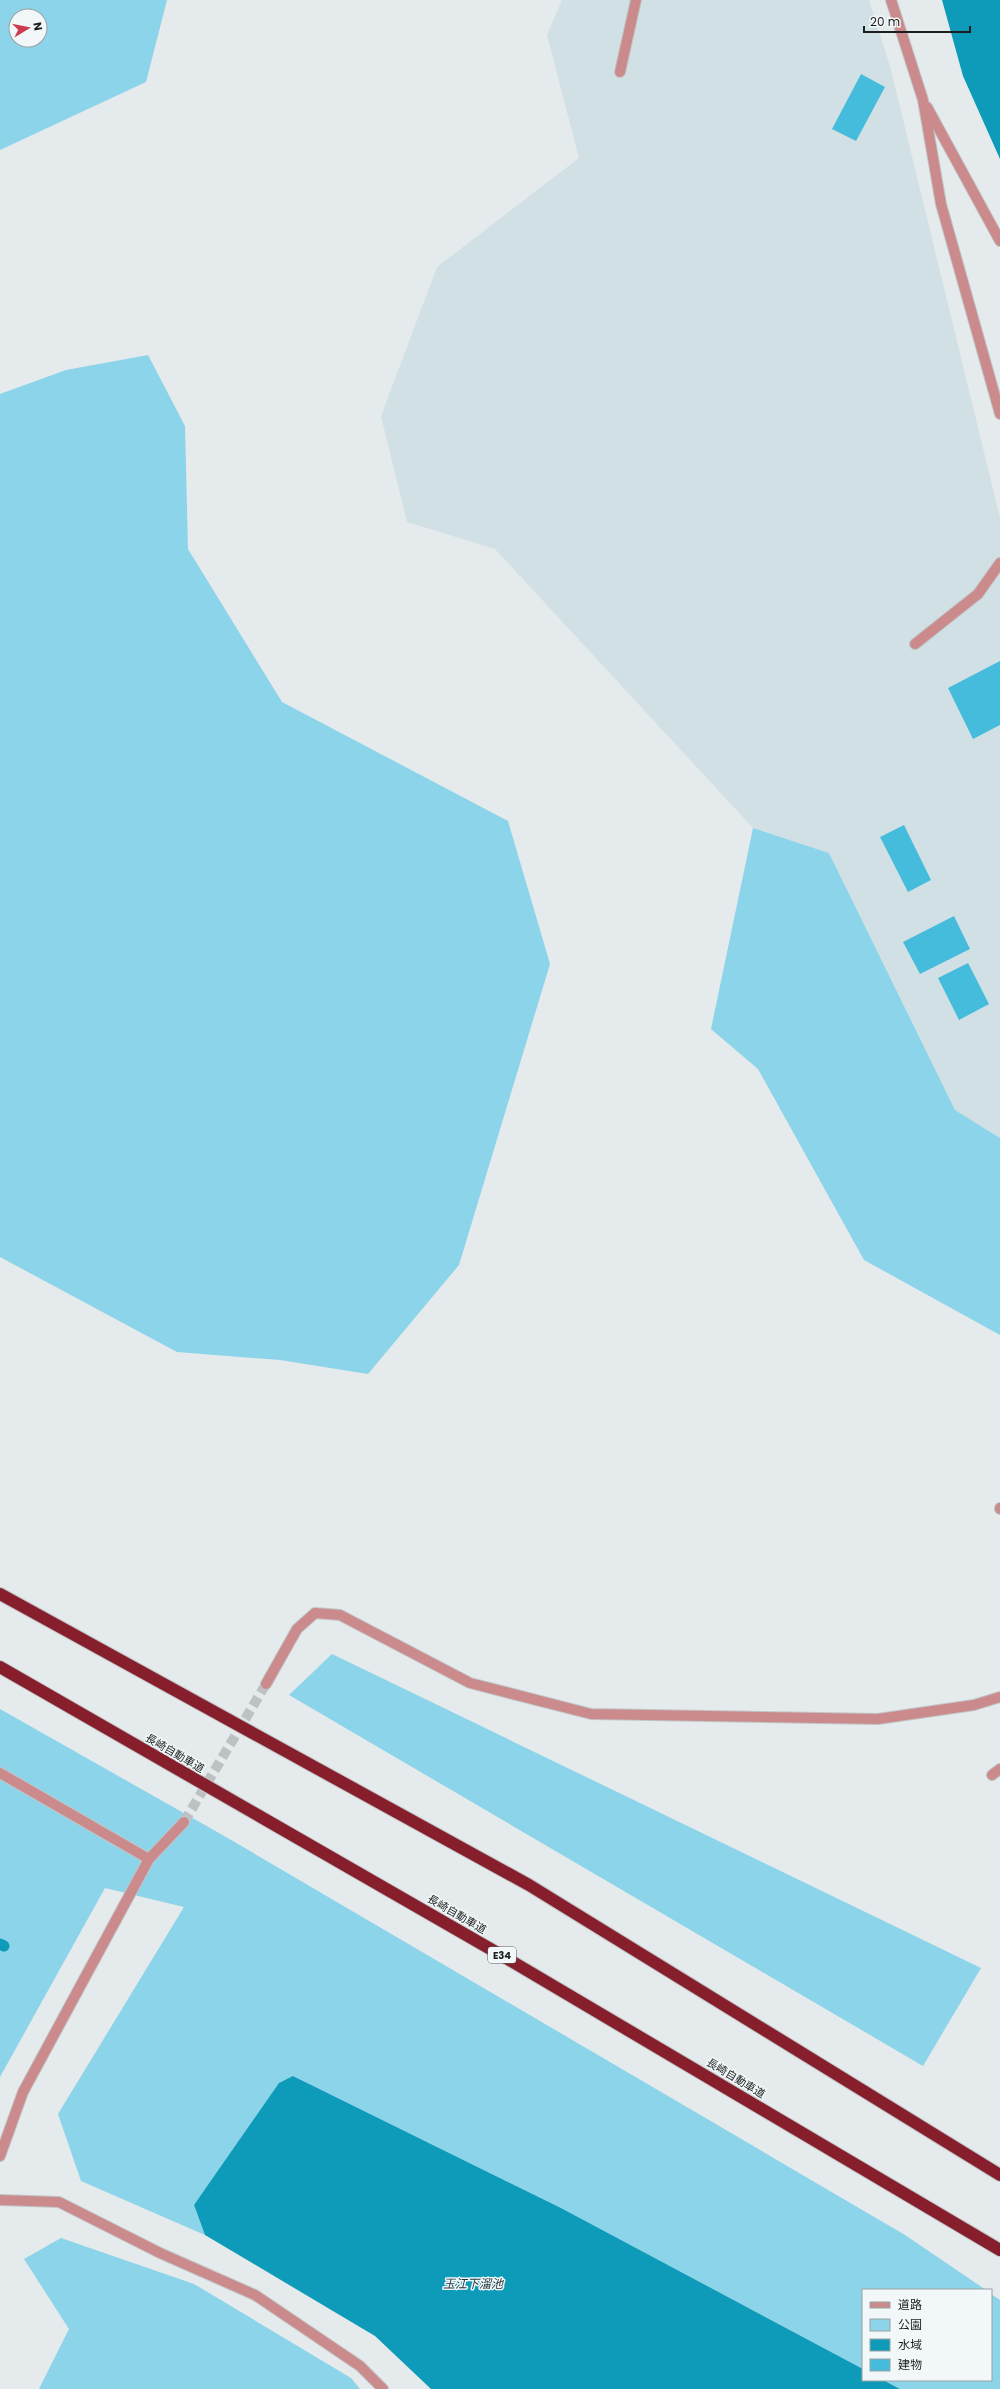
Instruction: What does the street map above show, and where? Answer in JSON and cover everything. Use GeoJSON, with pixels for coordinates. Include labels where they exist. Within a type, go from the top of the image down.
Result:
{"type":"FeatureCollection","features":[{"type":"Feature","properties":{"kind":"highway"},"geometry":{"type":"LineString","coordinates":[[0,1594],[529,1885],[1000,2174]]}},
{"type":"Feature","properties":{"kind":"highway","name":"長崎自動車道"},"geometry":{"type":"LineString","coordinates":[[0,1667],[501,1954],[1000,2250]]}},
{"type":"Feature","properties":{"kind":"street"},"geometry":{"type":"LineString","coordinates":[[620,72],[636,0]]}},
{"type":"Feature","properties":{"kind":"street"},"geometry":{"type":"LineString","coordinates":[[891,0],[923,100],[941,204],[1000,414]]}},
{"type":"Feature","properties":{"kind":"street"},"geometry":{"type":"LineString","coordinates":[[923,100],[1000,242]]}},
{"type":"Feature","properties":{"kind":"street"},"geometry":{"type":"LineString","coordinates":[[915,644],[978,594],[1000,563]]}},
{"type":"Feature","properties":{"kind":"street"},"geometry":{"type":"LineString","coordinates":[[266,1684],[297,1629],[315,1613],[340,1616],[470,1683],[591,1714],[878,1719],[974,1705],[1000,1697]]}},
{"type":"Feature","properties":{"kind":"street"},"geometry":{"type":"LineString","coordinates":[[0,1773],[149,1859]]}},
{"type":"Feature","properties":{"kind":"street"},"geometry":{"type":"LineString","coordinates":[[0,2156],[23,2092],[149,1859],[184,1822]]}},
{"type":"Feature","properties":{"kind":"street"},"geometry":{"type":"LineString","coordinates":[[0,2200],[59,2202],[160,2253],[255,2295],[360,2366],[383,2389]]}},
{"type":"Feature","properties":{"kind":"shaded area"},"geometry":{"type":"Polygon","coordinates":[[[562,0],[869,0],[890,66],[1000,518],[1000,1138],[955,1110],[829,853],[753,828],[495,549],[407,522],[381,416],[437,267],[579,158],[547,35],[562,0]]]}},
{"type":"Feature","properties":{"kind":"green space"},"geometry":{"type":"Polygon","coordinates":[[[0,0],[167,0],[146,82],[0,150],[0,0]]]}},
{"type":"Feature","properties":{"kind":"green space"},"geometry":{"type":"Polygon","coordinates":[[[148,355],[185,426],[188,549],[282,702],[508,821],[550,964],[459,1265],[368,1374],[280,1360],[177,1352],[0,1257],[0,394],[66,370],[148,355]]]}},
{"type":"Feature","properties":{"kind":"green space"},"geometry":{"type":"Polygon","coordinates":[[[753,828],[829,853],[955,1110],[1000,1138],[1000,1335],[864,1260],[758,1069],[711,1029],[753,828]]]}},
{"type":"Feature","properties":{"kind":"green space"},"geometry":{"type":"Polygon","coordinates":[[[332,1654],[981,1968],[923,2066],[289,1695],[332,1654]]]}},
{"type":"Feature","properties":{"kind":"green space"},"geometry":{"type":"Polygon","coordinates":[[[0,1709],[226,1837],[905,2235],[985,2289],[862,2289],[862,2368],[561,2208],[293,2076],[194,2205],[205,2235],[81,2181],[58,2114],[184,1907],[105,1888],[0,2077],[0,1709]]]}},
{"type":"Feature","properties":{"kind":"green space"},"geometry":{"type":"Polygon","coordinates":[[[61,2238],[194,2284],[351,2378],[360,2389],[39,2389],[69,2329],[24,2259],[61,2238]]]}},
{"type":"Feature","properties":{"kind":"green space"},"geometry":{"type":"Polygon","coordinates":[[[992,2295],[1000,2300],[1000,2389],[900,2389],[885,2381],[992,2381],[992,2295]]]}},
{"type":"Feature","properties":{"kind":"water"},"geometry":{"type":"Polygon","coordinates":[[[942,0],[1000,0],[1000,159],[963,76],[942,0]]]}},
{"type":"Feature","properties":{"kind":"water","name":"玉江下溜池"},"geometry":{"type":"Polygon","coordinates":[[[293,2076],[561,2208],[862,2368],[862,2381],[885,2381],[900,2389],[431,2389],[375,2336],[205,2235],[194,2205],[279,2083],[293,2076]]]}},
{"type":"Feature","properties":{"kind":"building"},"geometry":{"type":"Polygon","coordinates":[[[861,74],[885,87],[856,141],[832,129],[861,74]]]}},
{"type":"Feature","properties":{"kind":"building"},"geometry":{"type":"Polygon","coordinates":[[[1000,661],[1000,725],[973,739],[948,688],[1000,661]]]}},
{"type":"Feature","properties":{"kind":"building"},"geometry":{"type":"Polygon","coordinates":[[[904,825],[931,880],[908,892],[880,837],[904,825]]]}},
{"type":"Feature","properties":{"kind":"building"},"geometry":{"type":"Polygon","coordinates":[[[954,916],[970,949],[920,974],[903,942],[954,916]]]}},
{"type":"Feature","properties":{"kind":"building"},"geometry":{"type":"Polygon","coordinates":[[[968,963],[989,1004],[959,1020],[938,978],[968,963]]]}},
{"type":"Feature","properties":{"kind":"waterway"},"geometry":{"type":"LineString","coordinates":[[0,1944],[4,1946]]}},
{"type":"Feature","properties":{"kind":"tunnel"},"geometry":{"type":"LineString","coordinates":[[184,1822],[266,1684]]}}]}
